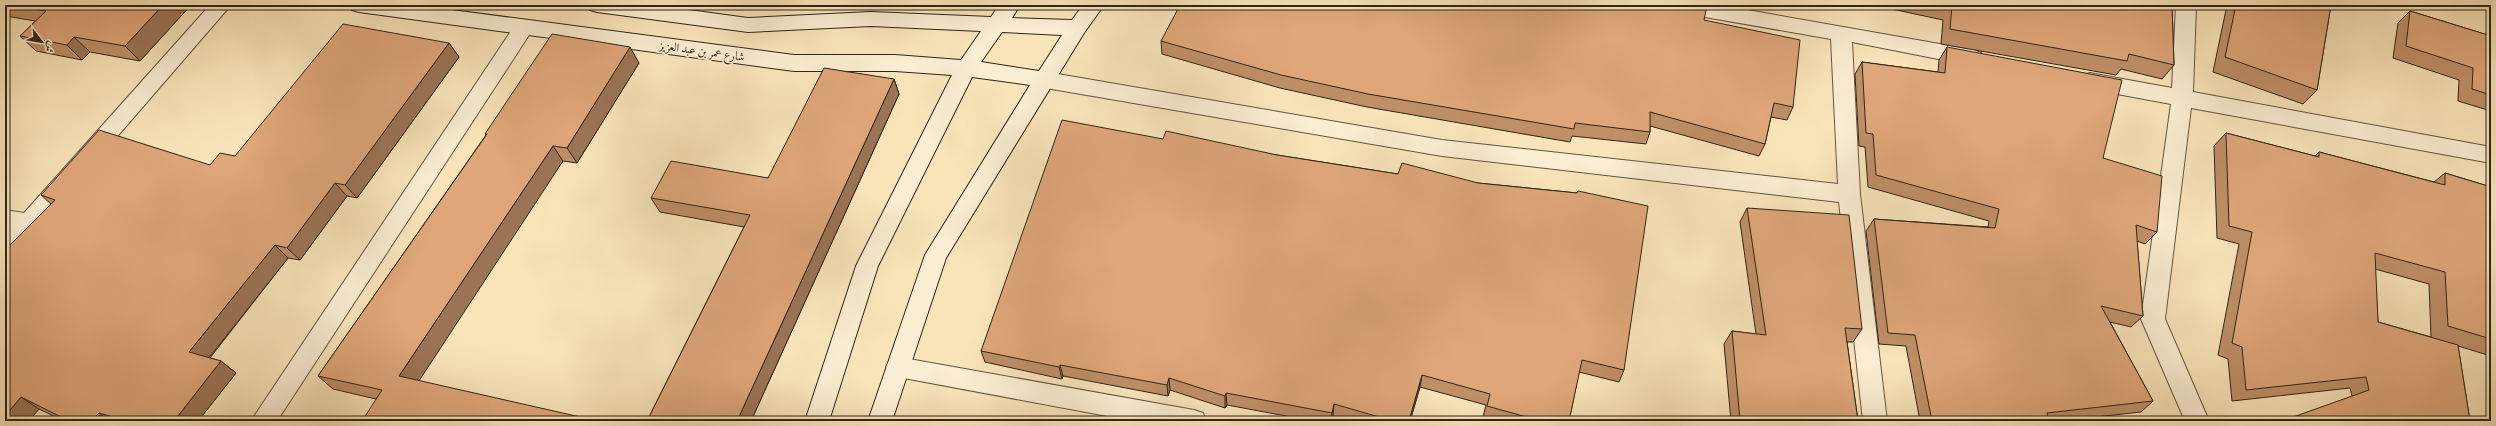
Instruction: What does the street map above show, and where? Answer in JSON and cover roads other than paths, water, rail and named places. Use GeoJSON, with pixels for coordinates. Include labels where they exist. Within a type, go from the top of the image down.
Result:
{"type":"FeatureCollection","features":[{"type":"Feature","properties":{"kind":"street"},"geometry":{"type":"LineString","coordinates":[[5,250],[221,5]]}},
{"type":"Feature","properties":{"kind":"street","name":"شارع عمر بن عبد العزيز"},"geometry":{"type":"LineString","coordinates":[[359,5],[794,63],[894,64],[966,68],[1046,80],[1442,148],[1849,194]]}},
{"type":"Feature","properties":{"kind":"street"},"geometry":{"type":"LineString","coordinates":[[597,5],[748,25],[871,19],[996,23],[1077,28]]}},
{"type":"Feature","properties":{"kind":"street"},"geometry":{"type":"LineString","coordinates":[[818,421],[867,266],[966,68],[1010,5]]}},
{"type":"Feature","properties":{"kind":"street"},"geometry":{"type":"LineString","coordinates":[[880,421],[936,255],[1077,28],[1094,5]]}},
{"type":"Feature","properties":{"kind":"street"},"geometry":{"type":"LineString","coordinates":[[1676,5],[1841,32],[1994,62]]}},
{"type":"Feature","properties":{"kind":"street"},"geometry":{"type":"LineString","coordinates":[[2186,5],[2182,98],[2153,319],[2196,421]]}},
{"type":"Feature","properties":{"kind":"street"},"geometry":{"type":"LineString","coordinates":[[263,421],[524,27]]}},
{"type":"Feature","properties":{"kind":"street"},"geometry":{"type":"LineString","coordinates":[[1841,32],[1849,194],[1875,421]]}},
{"type":"Feature","properties":{"kind":"street"},"geometry":{"type":"LineString","coordinates":[[2071,77],[2491,155]]}},
{"type":"Feature","properties":{"kind":"street"},"geometry":{"type":"LineString","coordinates":[[5,219],[29,223]]}},
{"type":"Feature","properties":{"kind":"street"},"geometry":{"type":"LineString","coordinates":[[898,367],[1194,421]]}}]}
